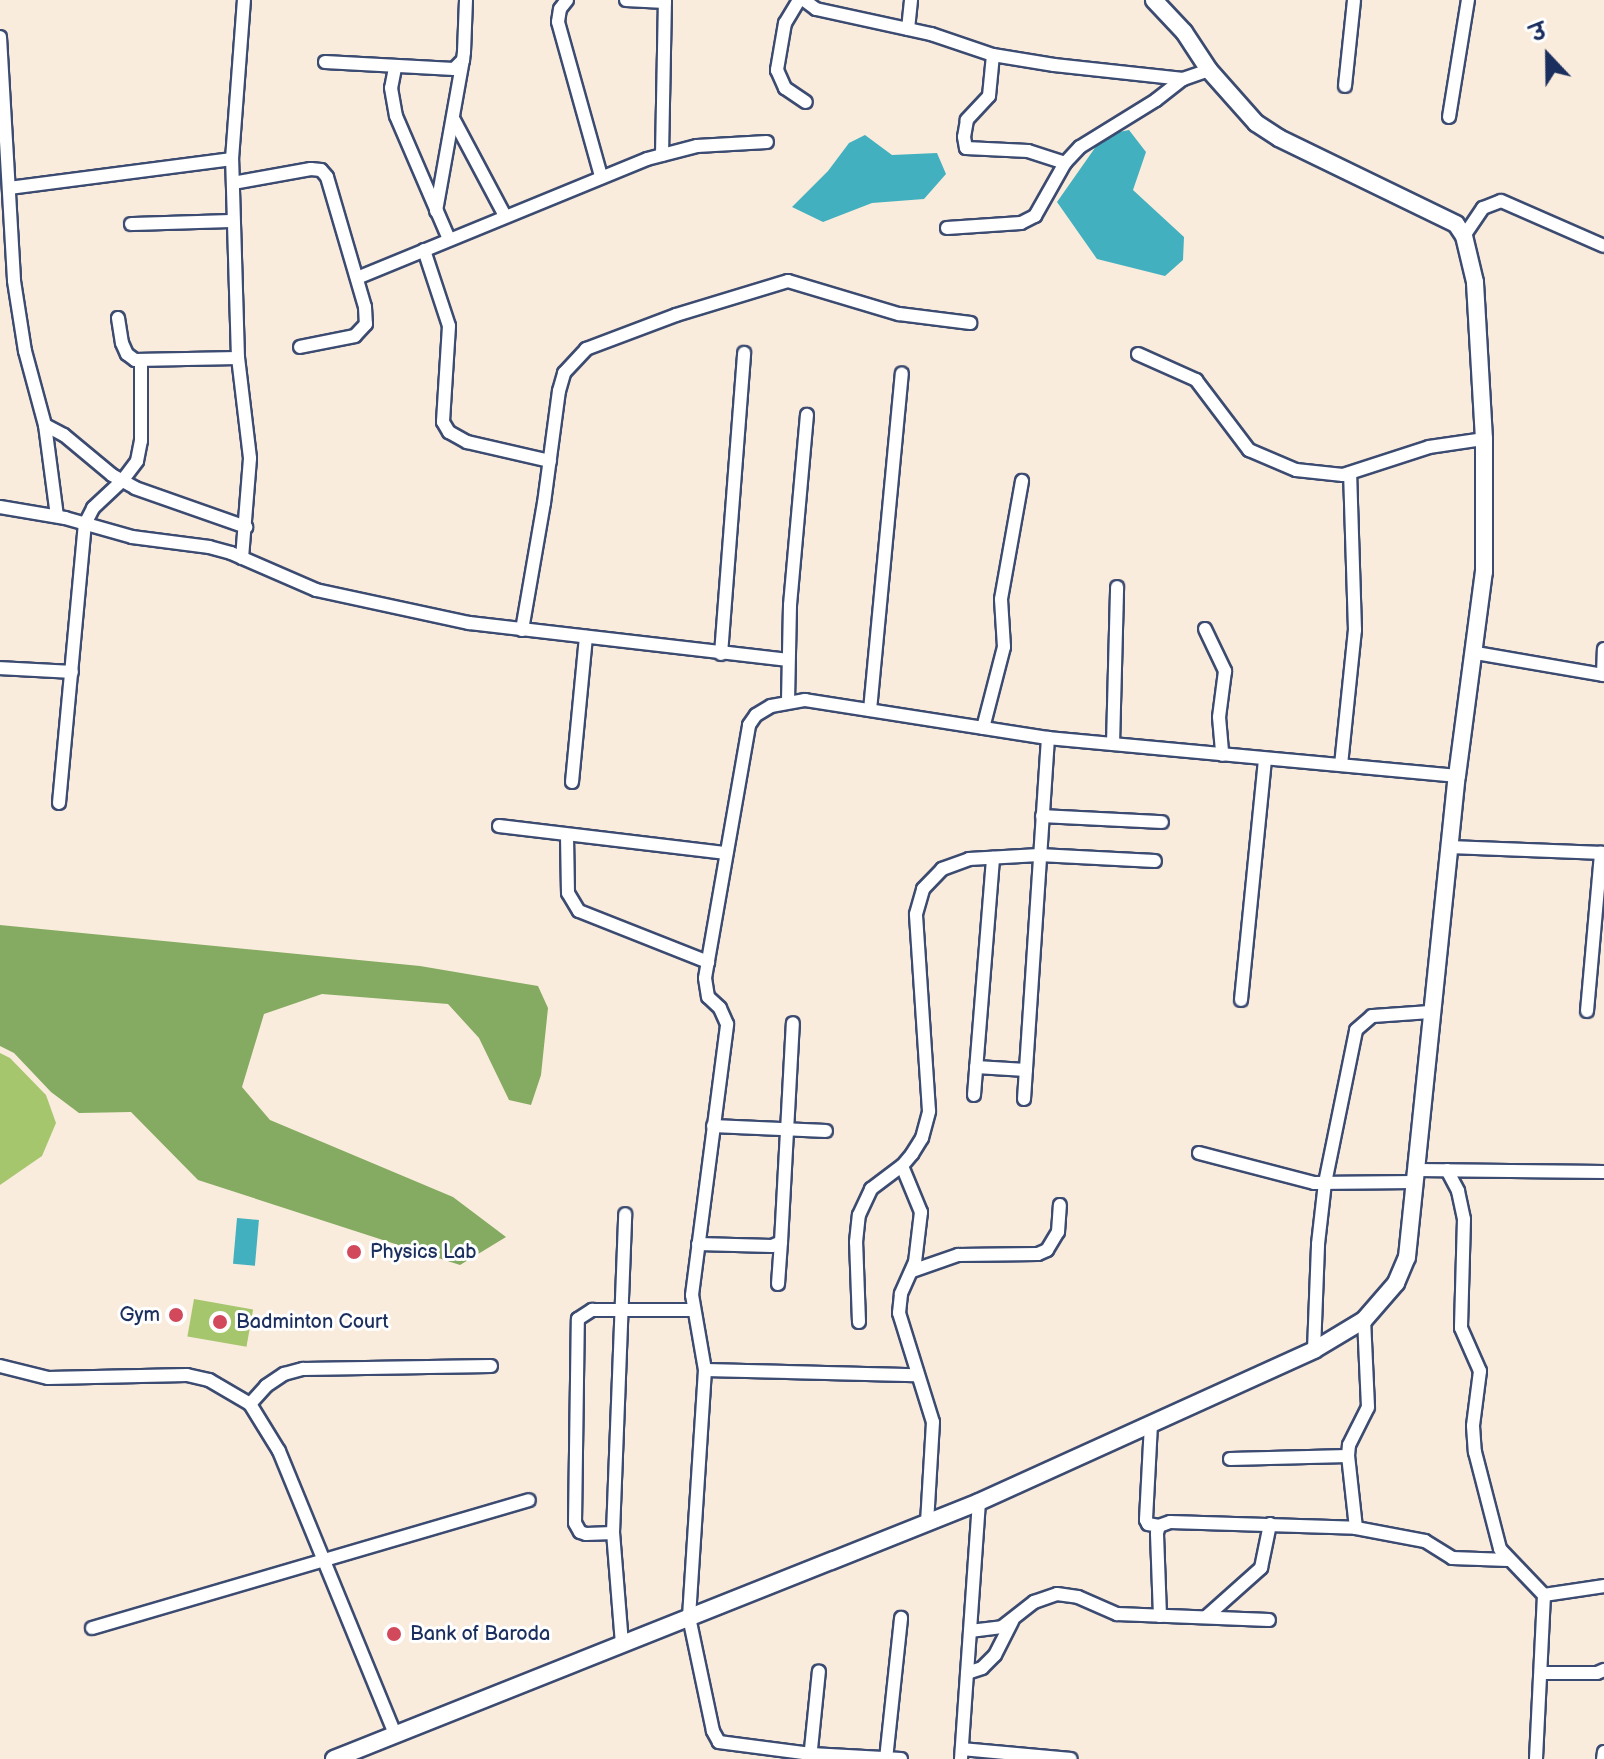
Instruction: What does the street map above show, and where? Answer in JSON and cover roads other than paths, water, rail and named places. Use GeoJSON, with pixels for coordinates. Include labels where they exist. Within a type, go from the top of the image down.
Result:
{"type":"FeatureCollection","features":[{"type":"Feature","properties":{"kind":"street"},"geometry":{"type":"LineString","coordinates":[[242,558],[250,458],[238,358],[232,159],[244,0]]}},
{"type":"Feature","properties":{"kind":"street"},"geometry":{"type":"LineString","coordinates":[[436,211],[463,60],[466,0]]}},
{"type":"Feature","properties":{"kind":"street"},"geometry":{"type":"LineString","coordinates":[[567,0],[560,9],[558,22],[601,176]]}},
{"type":"Feature","properties":{"kind":"street"},"geometry":{"type":"LineString","coordinates":[[626,0],[665,1],[662,155]]}},
{"type":"Feature","properties":{"kind":"street"},"geometry":{"type":"LineString","coordinates":[[806,102],[785,88],[777,70],[785,23],[801,0],[816,9],[908,29],[993,55],[1183,79]]}},
{"type":"Feature","properties":{"kind":"street"},"geometry":{"type":"LineString","coordinates":[[908,29],[911,0]]}},
{"type":"Feature","properties":{"kind":"street"},"geometry":{"type":"LineString","coordinates":[[334,1759],[979,1502],[1314,1350],[1364,1320],[1396,1283],[1407,1257],[1449,847],[1484,572],[1484,439],[1475,282],[1464,236],[1456,224],[1444,215],[1279,138],[1256,123],[1209,70],[1184,32],[1154,0]]}},
{"type":"Feature","properties":{"kind":"street"},"geometry":{"type":"LineString","coordinates":[[1345,86],[1354,0]]}},
{"type":"Feature","properties":{"kind":"street"},"geometry":{"type":"LineString","coordinates":[[1449,117],[1468,0]]}},
{"type":"Feature","properties":{"kind":"street"},"geometry":{"type":"LineString","coordinates":[[0,37],[9,188],[6,222],[18,313],[45,425],[57,516]]}},
{"type":"Feature","properties":{"kind":"street"},"geometry":{"type":"LineString","coordinates":[[993,55],[989,96],[967,120],[966,148],[1028,151],[1065,163]]}},
{"type":"Feature","properties":{"kind":"street"},"geometry":{"type":"LineString","coordinates":[[325,62],[446,71],[454,69],[463,60]]}},
{"type":"Feature","properties":{"kind":"street"},"geometry":{"type":"LineString","coordinates":[[395,68],[392,105],[449,239]]}},
{"type":"Feature","properties":{"kind":"street"},"geometry":{"type":"LineString","coordinates":[[947,228],[1021,223],[1035,216],[1065,163],[1106,129],[1156,100],[1183,79],[1209,70]]}},
{"type":"Feature","properties":{"kind":"street"},"geometry":{"type":"LineString","coordinates":[[454,119],[505,216]]}},
{"type":"Feature","properties":{"kind":"street"},"geometry":{"type":"LineString","coordinates":[[357,278],[601,176],[662,155],[720,143],[767,142]]}},
{"type":"Feature","properties":{"kind":"street"},"geometry":{"type":"LineString","coordinates":[[9,188],[232,159]]}},
{"type":"Feature","properties":{"kind":"street"},"geometry":{"type":"LineString","coordinates":[[233,183],[311,169],[321,170],[327,177],[367,317],[362,330],[355,336],[300,347]]}},
{"type":"Feature","properties":{"kind":"street"},"geometry":{"type":"LineString","coordinates":[[1464,236],[1483,208],[1501,201],[1604,246]]}},
{"type":"Feature","properties":{"kind":"street"},"geometry":{"type":"LineString","coordinates":[[131,224],[233,221]]}},
{"type":"Feature","properties":{"kind":"street"},"geometry":{"type":"LineString","coordinates":[[424,250],[449,326],[443,422],[449,432],[467,442],[550,461]]}},
{"type":"Feature","properties":{"kind":"street"},"geometry":{"type":"LineString","coordinates":[[522,630],[559,391],[564,373],[573,360],[599,343],[774,283],[801,282],[845,300],[899,314],[970,323]]}},
{"type":"Feature","properties":{"kind":"street"},"geometry":{"type":"LineString","coordinates":[[118,318],[127,354],[141,362],[238,358]]}},
{"type":"Feature","properties":{"kind":"street"},"geometry":{"type":"LineString","coordinates":[[721,654],[744,353]]}},
{"type":"Feature","properties":{"kind":"street"},"geometry":{"type":"LineString","coordinates":[[1138,354],[1196,380],[1238,439],[1265,459],[1321,474],[1350,473],[1429,447],[1484,439]]}},
{"type":"Feature","properties":{"kind":"street"},"geometry":{"type":"LineString","coordinates":[[59,803],[85,524],[93,508],[122,481],[137,461],[141,441],[141,362]]}},
{"type":"Feature","properties":{"kind":"street"},"geometry":{"type":"LineString","coordinates":[[870,710],[902,374]]}},
{"type":"Feature","properties":{"kind":"street"},"geometry":{"type":"LineString","coordinates":[[788,701],[787,660],[807,415]]}},
{"type":"Feature","properties":{"kind":"street"},"geometry":{"type":"LineString","coordinates":[[45,425],[64,435],[122,481],[246,527]]}},
{"type":"Feature","properties":{"kind":"street"},"geometry":{"type":"LineString","coordinates":[[1341,765],[1355,630],[1350,473]]}},
{"type":"Feature","properties":{"kind":"street"},"geometry":{"type":"LineString","coordinates":[[983,728],[1004,647],[1001,599],[1022,481]]}},
{"type":"Feature","properties":{"kind":"street"},"geometry":{"type":"LineString","coordinates":[[0,507],[57,516],[132,537],[209,547],[316,590],[469,623],[787,660]]}},
{"type":"Feature","properties":{"kind":"street"},"geometry":{"type":"LineString","coordinates":[[1113,744],[1117,587]]}},
{"type":"Feature","properties":{"kind":"street"},"geometry":{"type":"LineString","coordinates":[[1205,629],[1225,671],[1219,717],[1222,755]]}},
{"type":"Feature","properties":{"kind":"street"},"geometry":{"type":"LineString","coordinates":[[572,782],[586,637]]}},
{"type":"Feature","properties":{"kind":"street"},"geometry":{"type":"LineString","coordinates":[[1476,653],[1603,675],[1604,649]]}},
{"type":"Feature","properties":{"kind":"street"},"geometry":{"type":"LineString","coordinates":[[0,668],[72,672]]}},
{"type":"Feature","properties":{"kind":"street"},"geometry":{"type":"LineString","coordinates":[[901,1759],[735,1752],[719,1742],[714,1737],[689,1617],[705,1370],[692,1310],[727,1024],[726,1015],[708,997],[705,988],[749,725],[756,715],[788,701],[805,700],[1048,738],[1457,776]]}},
{"type":"Feature","properties":{"kind":"street"},"geometry":{"type":"LineString","coordinates":[[1024,1099],[1048,738]]}},
{"type":"Feature","properties":{"kind":"street"},"geometry":{"type":"LineString","coordinates":[[1241,1000],[1265,759]]}},
{"type":"Feature","properties":{"kind":"street"},"geometry":{"type":"LineString","coordinates":[[1042,816],[1162,822]]}},
{"type":"Feature","properties":{"kind":"street"},"geometry":{"type":"LineString","coordinates":[[499,826],[726,853]]}},
{"type":"Feature","properties":{"kind":"street"},"geometry":{"type":"LineString","coordinates":[[567,836],[568,893],[579,911],[708,962]]}},
{"type":"Feature","properties":{"kind":"street"},"geometry":{"type":"LineString","coordinates":[[1449,847],[1602,853],[1587,1011]]}},
{"type":"Feature","properties":{"kind":"street"},"geometry":{"type":"LineString","coordinates":[[859,1322],[856,1242],[859,1215],[871,1189],[902,1166],[922,1138],[929,1111],[918,900],[923,889],[942,869],[969,859],[1039,855],[1155,861]]}},
{"type":"Feature","properties":{"kind":"street"},"geometry":{"type":"LineString","coordinates":[[974,1095],[993,858]]}},
{"type":"Feature","properties":{"kind":"street"},"geometry":{"type":"LineString","coordinates":[[1314,1350],[1318,1244],[1325,1183],[1356,1030],[1372,1016],[1431,1012]]}},
{"type":"Feature","properties":{"kind":"street"},"geometry":{"type":"LineString","coordinates":[[778,1284],[793,1023]]}},
{"type":"Feature","properties":{"kind":"street"},"geometry":{"type":"LineString","coordinates":[[976,1067],[1026,1070]]}},
{"type":"Feature","properties":{"kind":"street"},"geometry":{"type":"LineString","coordinates":[[713,1126],[826,1131]]}},
{"type":"Feature","properties":{"kind":"street"},"geometry":{"type":"LineString","coordinates":[[1199,1153],[1292,1179],[1325,1183],[1416,1176],[1447,1170],[1604,1172]]}},
{"type":"Feature","properties":{"kind":"street"},"geometry":{"type":"LineString","coordinates":[[902,1166],[921,1212],[912,1271],[901,1294],[899,1313],[933,1422],[927,1522]]}},
{"type":"Feature","properties":{"kind":"street"},"geometry":{"type":"LineString","coordinates":[[1447,1170],[1462,1204],[1464,1219],[1461,1328],[1480,1371],[1473,1444],[1500,1549],[1508,1560],[1535,1581],[1544,1595],[1536,1759]]}},
{"type":"Feature","properties":{"kind":"street"},"geometry":{"type":"LineString","coordinates":[[912,1271],[958,1255],[1038,1254],[1047,1250],[1058,1232],[1060,1205]]}},
{"type":"Feature","properties":{"kind":"street"},"geometry":{"type":"LineString","coordinates":[[622,1644],[613,1533],[625,1214]]}},
{"type":"Feature","properties":{"kind":"street"},"geometry":{"type":"LineString","coordinates":[[698,1244],[772,1246],[781,1242]]}},
{"type":"Feature","properties":{"kind":"street"},"geometry":{"type":"LineString","coordinates":[[613,1533],[586,1534],[580,1532],[575,1523],[578,1319],[586,1311],[692,1310]]}},
{"type":"Feature","properties":{"kind":"street"},"geometry":{"type":"LineString","coordinates":[[1356,1528],[1348,1456],[1352,1438],[1361,1426],[1368,1407],[1364,1320]]}},
{"type":"Feature","properties":{"kind":"street"},"geometry":{"type":"LineString","coordinates":[[0,1366],[48,1378],[187,1375],[209,1380],[250,1404],[279,1451],[395,1734]]}},
{"type":"Feature","properties":{"kind":"street"},"geometry":{"type":"LineString","coordinates":[[250,1404],[275,1380],[303,1369],[491,1366]]}},
{"type":"Feature","properties":{"kind":"street"},"geometry":{"type":"LineString","coordinates":[[705,1370],[916,1375]]}},
{"type":"Feature","properties":{"kind":"street"},"geometry":{"type":"LineString","coordinates":[[1151,1424],[1148,1524],[1159,1526],[1170,1522],[1356,1528],[1425,1541],[1452,1558],[1508,1560]]}},
{"type":"Feature","properties":{"kind":"street"},"geometry":{"type":"LineString","coordinates":[[1230,1459],[1348,1456]]}},
{"type":"Feature","properties":{"kind":"street"},"geometry":{"type":"LineString","coordinates":[[92,1628],[529,1500]]}},
{"type":"Feature","properties":{"kind":"street"},"geometry":{"type":"LineString","coordinates":[[979,1502],[962,1754],[1071,1759]]}},
{"type":"Feature","properties":{"kind":"street"},"geometry":{"type":"LineString","coordinates":[[1206,1617],[1261,1568],[1270,1524]]}},
{"type":"Feature","properties":{"kind":"street"},"geometry":{"type":"LineString","coordinates":[[1159,1526],[1160,1616]]}},
{"type":"Feature","properties":{"kind":"street"},"geometry":{"type":"LineString","coordinates":[[1544,1595],[1604,1586]]}},
{"type":"Feature","properties":{"kind":"street"},"geometry":{"type":"LineString","coordinates":[[970,1631],[993,1630],[1012,1621],[1034,1602],[1057,1594],[1078,1597],[1106,1612],[1269,1620]]}},
{"type":"Feature","properties":{"kind":"street"},"geometry":{"type":"LineString","coordinates":[[886,1758],[901,1618]]}},
{"type":"Feature","properties":{"kind":"street"},"geometry":{"type":"LineString","coordinates":[[967,1673],[982,1668],[995,1655],[1012,1621]]}},
{"type":"Feature","properties":{"kind":"street"},"geometry":{"type":"LineString","coordinates":[[1541,1673],[1597,1673],[1604,1670]]}},
{"type":"Feature","properties":{"kind":"street"},"geometry":{"type":"LineString","coordinates":[[810,1756],[819,1671]]}},
{"type":"Feature","properties":{"kind":"street"},"geometry":{"type":"LineString","coordinates":[[1603,1759],[1604,1752]]}},
{"type":"Feature","properties":{"kind":"water"},"geometry":{"type":"Polygon","coordinates":[[[1129,130],[1146,152],[1133,190],[1184,237],[1183,260],[1165,276],[1097,259],[1057,202],[1104,135],[1129,130]]]}},
{"type":"Feature","properties":{"kind":"water"},"geometry":{"type":"Polygon","coordinates":[[[865,135],[892,155],[937,153],[946,174],[924,199],[872,203],[823,222],[792,207],[828,171],[849,143],[865,135]]]}},
{"type":"Feature","properties":{"kind":"water"},"geometry":{"type":"Polygon","coordinates":[[[237,1218],[259,1220],[255,1266],[233,1264],[237,1218]]]}},
{"type":"Feature","properties":{"kind":"place","name":"Physics Lab"},"geometry":{"type":"Point","coordinates":[354,1252]}},
{"type":"Feature","properties":{"kind":"place","name":"Gym"},"geometry":{"type":"Point","coordinates":[176,1315]}},
{"type":"Feature","properties":{"kind":"place","name":"Badminton Court"},"geometry":{"type":"Point","coordinates":[220,1322]}},
{"type":"Feature","properties":{"kind":"place","name":"Bank of Baroda"},"geometry":{"type":"Point","coordinates":[394,1634]}}]}
